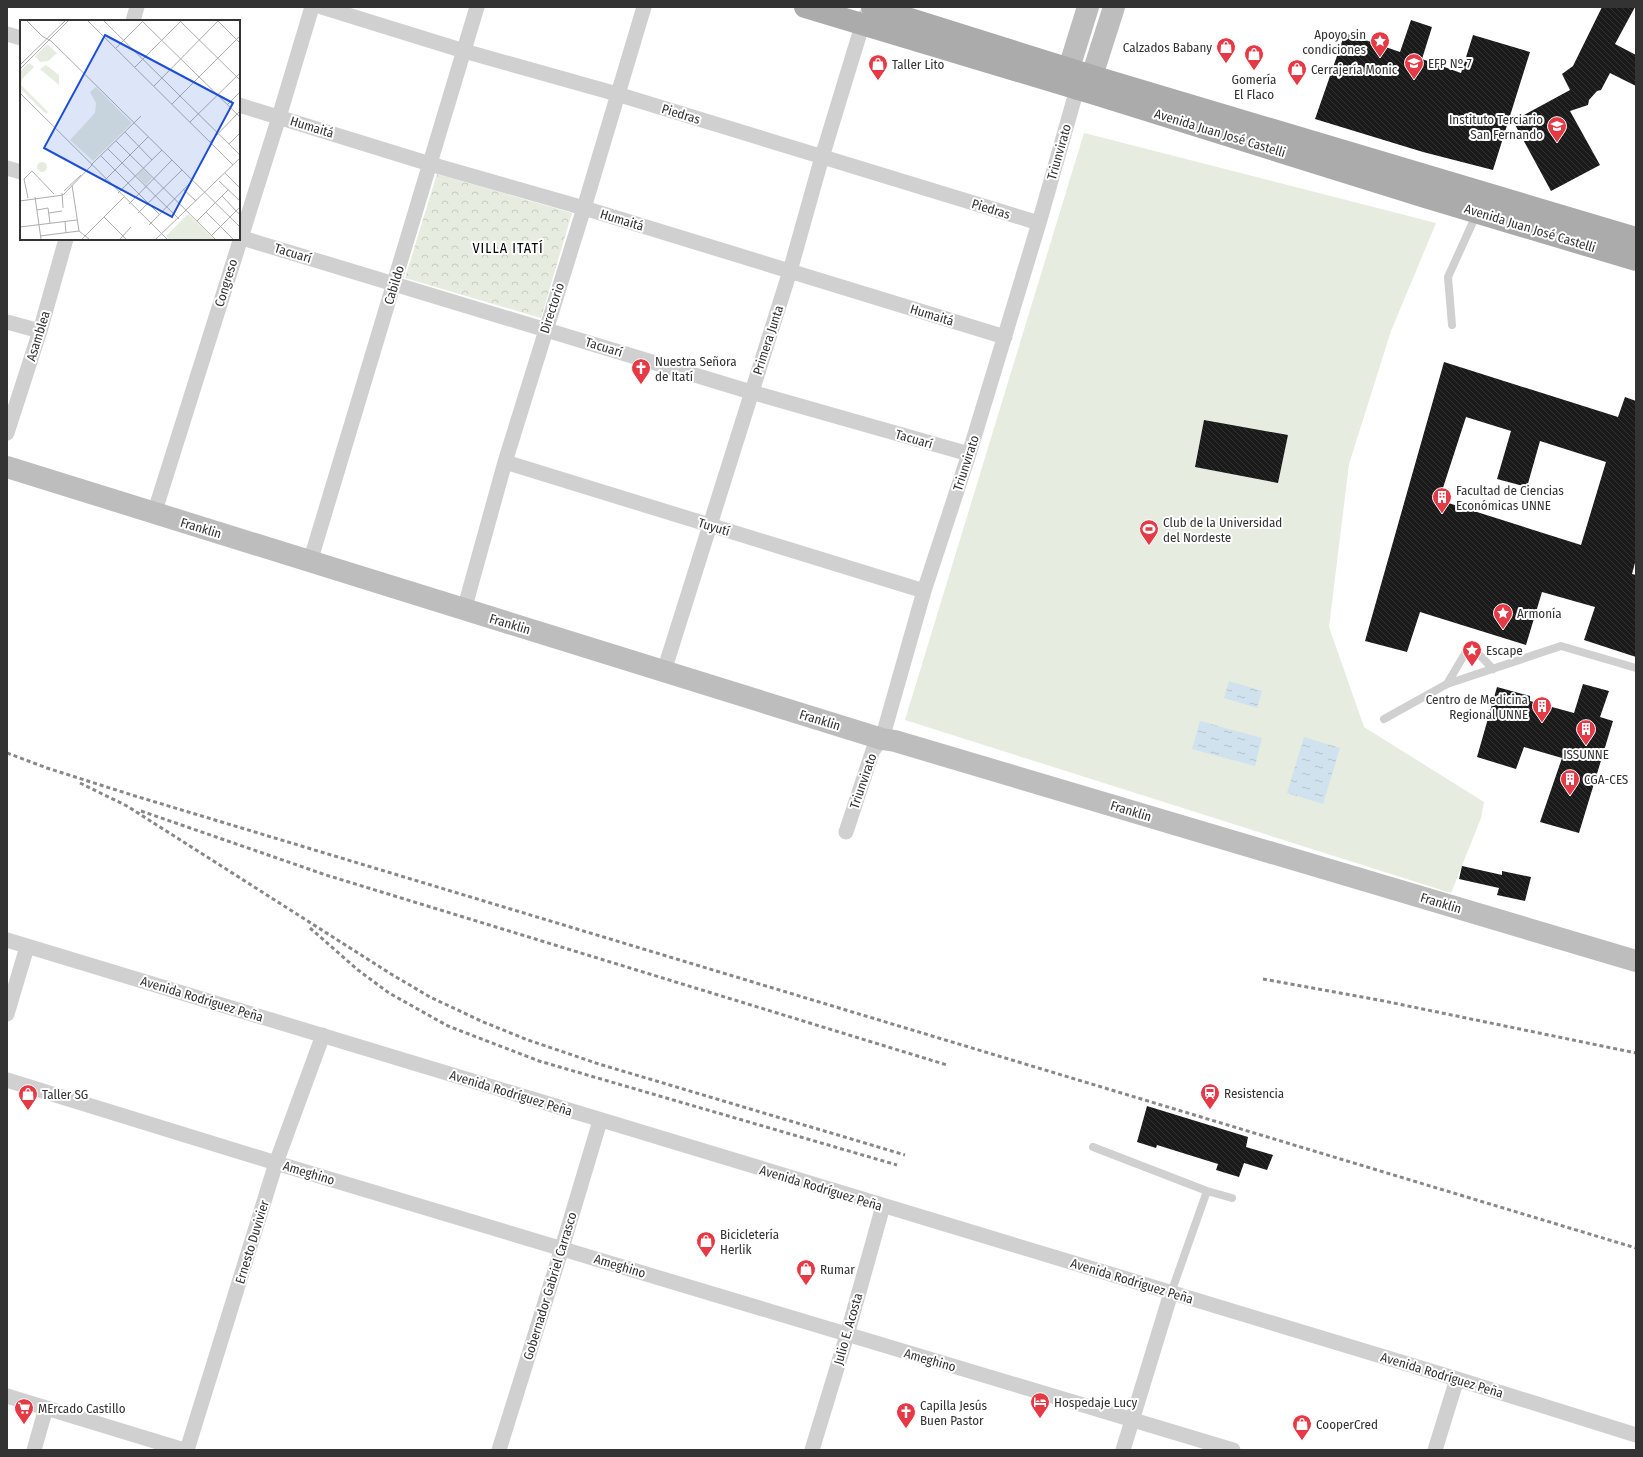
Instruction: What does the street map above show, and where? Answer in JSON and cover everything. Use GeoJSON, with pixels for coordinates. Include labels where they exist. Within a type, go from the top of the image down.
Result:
{"type":"FeatureCollection","features":[{"type":"Feature","properties":{"kind":"main road","name":"Avenida Juan José Castelli"},"geometry":{"type":"LineString","coordinates":[[805,7],[867,13],[1069,68],[1085,82],[1636,238]]}},
{"type":"Feature","properties":{"kind":"main road","name":"Avenida Juan José Castelli"},"geometry":{"type":"LineString","coordinates":[[867,13],[1085,82],[1477,212],[1636,260]]}},
{"type":"Feature","properties":{"kind":"street"},"geometry":{"type":"LineString","coordinates":[[133,20],[137,7]]}},
{"type":"Feature","properties":{"kind":"street","name":"Congreso"},"geometry":{"type":"LineString","coordinates":[[240,237],[279,117],[312,7]]}},
{"type":"Feature","properties":{"kind":"street","name":"Piedras"},"geometry":{"type":"LineString","coordinates":[[322,7],[464,51],[617,94],[1039,223]]}},
{"type":"Feature","properties":{"kind":"street","name":"Cabildo"},"geometry":{"type":"LineString","coordinates":[[310,562],[395,284],[477,7]]}},
{"type":"Feature","properties":{"kind":"street","name":"Directorio"},"geometry":{"type":"LineString","coordinates":[[464,610],[505,462],[584,208],[644,7]]}},
{"type":"Feature","properties":{"kind":"street"},"geometry":{"type":"LineString","coordinates":[[1069,68],[1088,7]]}},
{"type":"Feature","properties":{"kind":"street"},"geometry":{"type":"LineString","coordinates":[[1085,82],[1114,7]]}},
{"type":"Feature","properties":{"kind":"street","name":"Primera Junta"},"geometry":{"type":"LineString","coordinates":[[664,671],[790,271],[822,157],[867,13]]}},
{"type":"Feature","properties":{"kind":"street"},"geometry":{"type":"LineString","coordinates":[[7,34],[20,38]]}},
{"type":"Feature","properties":{"kind":"street","name":"Triunvirato"},"geometry":{"type":"LineString","coordinates":[[846,832],[873,750],[882,739],[924,591],[969,454],[1039,223],[1085,82]]}},
{"type":"Feature","properties":{"kind":"street","name":"Humaitá"},"geometry":{"type":"LineString","coordinates":[[240,105],[430,164],[584,208],[1005,337]]}},
{"type":"Feature","properties":{"kind":"street"},"geometry":{"type":"LineString","coordinates":[[7,168],[20,172]]}},
{"type":"Feature","properties":{"kind":"street","name":"Tacuarí"},"geometry":{"type":"LineString","coordinates":[[240,237],[751,392],[969,454]]}},
{"type":"Feature","properties":{"kind":"street","name":"Asamblea"},"geometry":{"type":"LineString","coordinates":[[7,433],[40,331],[66,240]]}},
{"type":"Feature","properties":{"kind":"street","name":"Congreso"},"geometry":{"type":"LineString","coordinates":[[154,514],[239,240]]}},
{"type":"Feature","properties":{"kind":"street"},"geometry":{"type":"LineString","coordinates":[[7,322],[40,331]]}},
{"type":"Feature","properties":{"kind":"street","name":"Tuyutí"},"geometry":{"type":"LineString","coordinates":[[505,462],[924,591]]}},
{"type":"Feature","properties":{"kind":"street","name":"Franklin"},"geometry":{"type":"LineString","coordinates":[[7,467],[154,514],[882,739],[895,741],[1636,961]]}},
{"type":"Feature","properties":{"kind":"street","name":"Avenida Rodríguez Peña"},"geometry":{"type":"LineString","coordinates":[[7,940],[323,1035],[600,1121],[1457,1379],[1636,1435]]}},
{"type":"Feature","properties":{"kind":"street"},"geometry":{"type":"LineString","coordinates":[[7,1014],[27,946]]}},
{"type":"Feature","properties":{"kind":"street","name":"Ernesto Duvivier"},"geometry":{"type":"LineString","coordinates":[[186,1450],[276,1163],[323,1035]]}},
{"type":"Feature","properties":{"kind":"street","name":"Ameghino"},"geometry":{"type":"LineString","coordinates":[[7,1080],[276,1163],[1233,1450]]}},
{"type":"Feature","properties":{"kind":"street","name":"Gobernador Gabriel Carrasco"},"geometry":{"type":"LineString","coordinates":[[499,1450],[600,1121]]}},
{"type":"Feature","properties":{"kind":"street","name":"Julio E. Acosta"},"geometry":{"type":"LineString","coordinates":[[812,1450],[847,1335],[883,1206]]}},
{"type":"Feature","properties":{"kind":"street"},"geometry":{"type":"LineString","coordinates":[[1123,1450],[1171,1293]]}},
{"type":"Feature","properties":{"kind":"street"},"geometry":{"type":"LineString","coordinates":[[1435,1450],[1457,1379]]}},
{"type":"Feature","properties":{"kind":"street"},"geometry":{"type":"LineString","coordinates":[[7,1396],[186,1450]]}},
{"type":"Feature","properties":{"kind":"street"},"geometry":{"type":"LineString","coordinates":[[34,1450],[46,1408]]}},
{"type":"Feature","properties":{"kind":"lane"},"geometry":{"type":"LineString","coordinates":[[1452,325],[1448,277],[1477,212]]}},
{"type":"Feature","properties":{"kind":"lane"},"geometry":{"type":"LineString","coordinates":[[1447,684],[1470,645],[1493,669]]}},
{"type":"Feature","properties":{"kind":"lane"},"geometry":{"type":"LineString","coordinates":[[1384,719],[1447,684],[1561,646],[1636,668]]}},
{"type":"Feature","properties":{"kind":"lane"},"geometry":{"type":"LineString","coordinates":[[1092,1147],[1207,1191],[1232,1198]]}},
{"type":"Feature","properties":{"kind":"lane"},"geometry":{"type":"LineString","coordinates":[[1171,1293],[1207,1191]]}},
{"type":"Feature","properties":{"kind":"green space","name":"Club de la Universidad del Nordeste"},"geometry":{"type":"Polygon","coordinates":[[[1084,133],[1436,223],[1391,331],[1349,464],[1329,627],[1364,727],[1484,802],[1481,818],[1451,893],[905,720],[1084,133]]]}},
{"type":"Feature","properties":{"kind":"green space"},"geometry":{"type":"Polygon","coordinates":[[[437,174],[572,213],[541,318],[405,278],[437,174]]]}},
{"type":"Feature","properties":{"kind":"water"},"geometry":{"type":"Polygon","coordinates":[[[1229,681],[1262,691],[1257,708],[1224,698],[1229,681]]]}},
{"type":"Feature","properties":{"kind":"water"},"geometry":{"type":"Polygon","coordinates":[[[1200,721],[1262,738],[1255,766],[1192,749],[1200,721]]]}},
{"type":"Feature","properties":{"kind":"water"},"geometry":{"type":"Polygon","coordinates":[[[1304,737],[1340,748],[1323,804],[1287,793],[1304,737]]]}},
{"type":"Feature","properties":{"kind":"building"},"geometry":{"type":"Polygon","coordinates":[[[1602,7],[1635,7],[1615,44],[1636,55],[1636,86],[1610,73],[1601,90],[1597,91],[1589,100],[1588,105],[1570,111],[1600,165],[1551,191],[1513,121],[1570,90],[1562,74],[1573,66],[1602,7]]]}},
{"type":"Feature","properties":{"kind":"building","name":"EFP Nº 7"},"geometry":{"type":"Polygon","coordinates":[[[1411,20],[1432,27],[1422,59],[1461,73],[1473,35],[1530,52],[1493,170],[1423,152],[1315,119],[1345,33],[1400,52],[1411,20]]]}},
{"type":"Feature","properties":{"kind":"building","name":"Facultad de Ciencias Económicas UNNE"},"geometry":{"type":"Polygon","coordinates":[[[1444,362],[1618,417],[1625,397],[1636,401],[1636,559],[1632,574],[1636,575],[1636,657],[1584,640],[1595,607],[1542,592],[1526,645],[1420,612],[1407,652],[1365,641],[1444,362]],[[1466,417],[1439,500],[1581,545],[1606,462],[1540,441],[1527,487],[1497,479],[1511,431],[1466,417]]]}},
{"type":"Feature","properties":{"kind":"building"},"geometry":{"type":"Polygon","coordinates":[[[1204,420],[1288,435],[1278,483],[1195,467],[1204,420]]]}},
{"type":"Feature","properties":{"kind":"building","name":"Centro de Medicina Regional UNNE"},"geometry":{"type":"Polygon","coordinates":[[[1583,684],[1609,691],[1600,717],[1613,721],[1579,833],[1540,822],[1562,758],[1524,747],[1516,769],[1477,757],[1497,687],[1530,696],[1530,701],[1574,713],[1583,684]]]}},
{"type":"Feature","properties":{"kind":"building"},"geometry":{"type":"Polygon","coordinates":[[[1462,866],[1502,875],[1502,871],[1531,877],[1525,901],[1497,895],[1499,888],[1459,879],[1462,866]]]}},
{"type":"Feature","properties":{"kind":"building"},"geometry":{"type":"Polygon","coordinates":[[[1147,1106],[1248,1137],[1246,1147],[1273,1155],[1267,1170],[1244,1163],[1239,1177],[1216,1170],[1218,1164],[1157,1145],[1156,1148],[1137,1142],[1147,1106]]]}},
{"type":"Feature","properties":{"kind":"railway"},"geometry":{"type":"LineString","coordinates":[[7,753],[47,768],[132,795],[1636,1248]]}},
{"type":"Feature","properties":{"kind":"railway"},"geometry":{"type":"LineString","coordinates":[[80,783],[127,806],[391,974],[430,997],[481,1021],[528,1040],[599,1064],[905,1155]]}},
{"type":"Feature","properties":{"kind":"railway"},"geometry":{"type":"LineString","coordinates":[[141,811],[326,875],[947,1065]]}},
{"type":"Feature","properties":{"kind":"railway"},"geometry":{"type":"LineString","coordinates":[[310,928],[358,970],[389,993],[448,1026],[539,1061],[897,1165]]}},
{"type":"Feature","properties":{"kind":"railway"},"geometry":{"type":"LineString","coordinates":[[1263,979],[1379,1000],[1636,1053]]}},
{"type":"Feature","properties":{"kind":"place","name":"Apoyo sin condiciones"},"geometry":{"type":"Point","coordinates":[1380,58]}},
{"type":"Feature","properties":{"kind":"place","name":"Calzados Babany"},"geometry":{"type":"Point","coordinates":[1226,64]}},
{"type":"Feature","properties":{"kind":"place","name":"Gomería El Flaco"},"geometry":{"type":"Point","coordinates":[1254,71]}},
{"type":"Feature","properties":{"kind":"place","name":"EFP Nº 7"},"geometry":{"type":"Point","coordinates":[1414,80]}},
{"type":"Feature","properties":{"kind":"place","name":"Taller Lito"},"geometry":{"type":"Point","coordinates":[878,81]}},
{"type":"Feature","properties":{"kind":"place","name":"Cerrajería Monic"},"geometry":{"type":"Point","coordinates":[1297,86]}},
{"type":"Feature","properties":{"kind":"place","name":"Instituto Terciario San Fernando"},"geometry":{"type":"Point","coordinates":[1557,143]}},
{"type":"Feature","properties":{"kind":"place","name":"Nuestra Señora de Itatí"},"geometry":{"type":"Point","coordinates":[641,385]}},
{"type":"Feature","properties":{"kind":"place","name":"Facultad de Ciencias Económicas UNNE"},"geometry":{"type":"Point","coordinates":[1442,514]}},
{"type":"Feature","properties":{"kind":"place","name":"Club de la Universidad del Nordeste"},"geometry":{"type":"Point","coordinates":[1149,546]}},
{"type":"Feature","properties":{"kind":"place","name":"Armonía"},"geometry":{"type":"Point","coordinates":[1503,630]}},
{"type":"Feature","properties":{"kind":"place","name":"Escape"},"geometry":{"type":"Point","coordinates":[1472,667]}},
{"type":"Feature","properties":{"kind":"place","name":"Centro de Medicina Regional UNNE"},"geometry":{"type":"Point","coordinates":[1542,723]}},
{"type":"Feature","properties":{"kind":"place","name":"ISSUNNE"},"geometry":{"type":"Point","coordinates":[1586,746]}},
{"type":"Feature","properties":{"kind":"place","name":"CGA-CES"},"geometry":{"type":"Point","coordinates":[1570,796]}},
{"type":"Feature","properties":{"kind":"place","name":"Resistencia"},"geometry":{"type":"Point","coordinates":[1210,1110]}},
{"type":"Feature","properties":{"kind":"place","name":"Taller SG"},"geometry":{"type":"Point","coordinates":[28,1111]}},
{"type":"Feature","properties":{"kind":"place","name":"Bicicletería Herlik"},"geometry":{"type":"Point","coordinates":[706,1258]}},
{"type":"Feature","properties":{"kind":"place","name":"Rumar"},"geometry":{"type":"Point","coordinates":[806,1286]}},
{"type":"Feature","properties":{"kind":"place","name":"Hospedaje Lucy"},"geometry":{"type":"Point","coordinates":[1040,1419]}},
{"type":"Feature","properties":{"kind":"place","name":"MErcado Castillo"},"geometry":{"type":"Point","coordinates":[24,1425]}},
{"type":"Feature","properties":{"kind":"place","name":"Capilla Jesús Buen Pastor"},"geometry":{"type":"Point","coordinates":[906,1429]}},
{"type":"Feature","properties":{"kind":"place","name":"CooperCred"},"geometry":{"type":"Point","coordinates":[1302,1441]}},
{"type":"Feature","properties":{"kind":"district","name":"VILLA ITATÍ"},"geometry":{"type":"Point","coordinates":[508,248]}}]}
